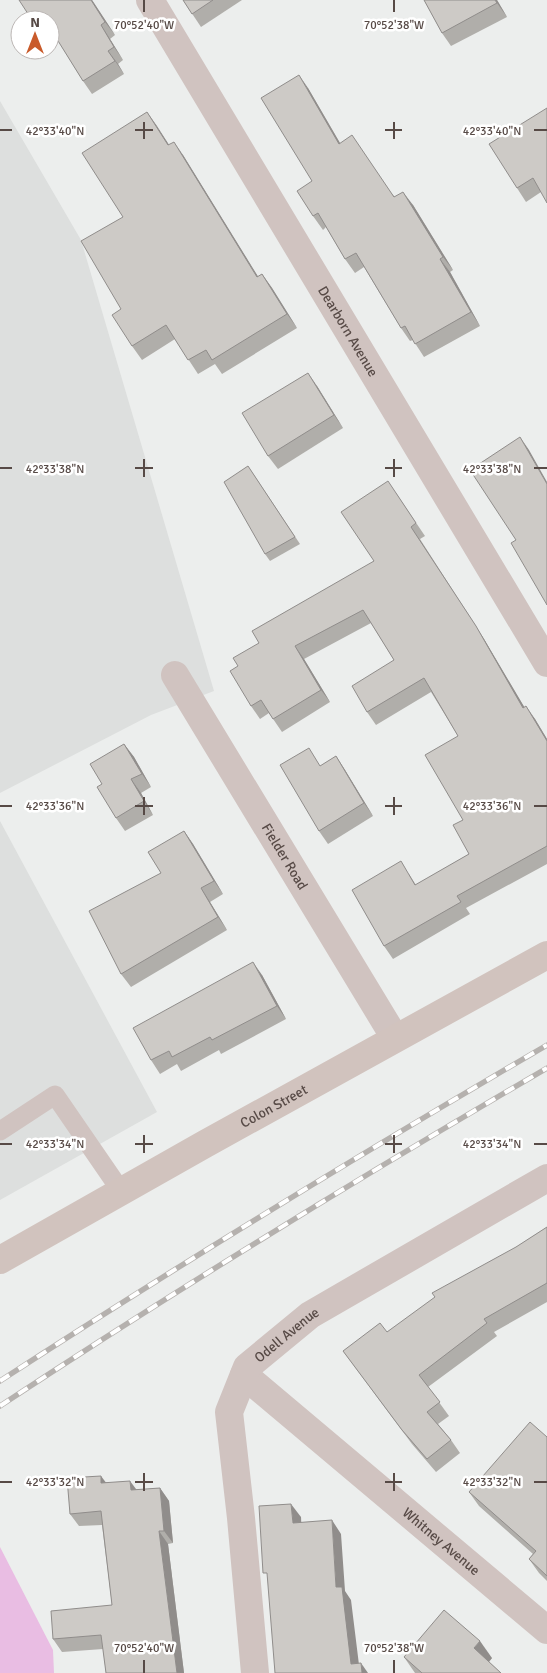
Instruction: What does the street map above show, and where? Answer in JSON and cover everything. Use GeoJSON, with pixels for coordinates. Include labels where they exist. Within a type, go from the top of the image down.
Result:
{"type":"FeatureCollection","features":[{"type":"Feature","properties":{"kind":"main road","name":"Colon Street"},"geometry":{"type":"LineString","coordinates":[[0,1260],[547,955]]}},
{"type":"Feature","properties":{"kind":"street","name":"Dearborn Avenue"},"geometry":{"type":"LineString","coordinates":[[150,0],[547,664]]}},
{"type":"Feature","properties":{"kind":"street","name":"Fielder Road"},"geometry":{"type":"LineString","coordinates":[[175,675],[396,1038]]}},
{"type":"Feature","properties":{"kind":"street","name":"Odell Avenue"},"geometry":{"type":"LineString","coordinates":[[254,1673],[241,1518],[229,1412],[247,1367],[310,1315],[547,1178]]}},
{"type":"Feature","properties":{"kind":"street","name":"Whitney Avenue"},"geometry":{"type":"LineString","coordinates":[[244,1375],[547,1630]]}},
{"type":"Feature","properties":{"kind":"lane"},"geometry":{"type":"LineString","coordinates":[[0,1131],[55,1095],[121,1191]]}},
{"type":"Feature","properties":{"kind":"shaded area"},"geometry":{"type":"Polygon","coordinates":[[[0,101],[81,240],[214,691],[151,715],[0,793],[0,101]]]}},
{"type":"Feature","properties":{"kind":"shaded area"},"geometry":{"type":"Polygon","coordinates":[[[0,821],[157,1112],[0,1200],[0,821]]]}},
{"type":"Feature","properties":{"kind":"shaded area"},"geometry":{"type":"Polygon","coordinates":[[[0,1547],[53,1650],[54,1673],[0,1673],[0,1547]]]}},
{"type":"Feature","properties":{"kind":"building"},"geometry":{"type":"Polygon","coordinates":[[[19,0],[91,0],[105,22],[101,25],[114,47],[108,51],[115,61],[83,81],[60,44],[60,10],[26,10],[19,0]]]}},
{"type":"Feature","properties":{"kind":"building"},"geometry":{"type":"Polygon","coordinates":[[[183,0],[213,0],[192,14],[183,0]]]}},
{"type":"Feature","properties":{"kind":"building"},"geometry":{"type":"Polygon","coordinates":[[[424,0],[495,0],[497,3],[442,33],[424,0]]]}},
{"type":"Feature","properties":{"kind":"building"},"geometry":{"type":"Polygon","coordinates":[[[299,75],[339,144],[352,135],[394,197],[403,192],[443,257],[440,259],[471,312],[415,344],[405,326],[401,328],[356,253],[345,259],[318,213],[313,216],[297,191],[312,181],[261,98],[299,75]]]}},
{"type":"Feature","properties":{"kind":"building"},"geometry":{"type":"Polygon","coordinates":[[[547,108],[547,203],[533,178],[517,188],[489,144],[547,108]]]}},
{"type":"Feature","properties":{"kind":"building"},"geometry":{"type":"Polygon","coordinates":[[[147,112],[168,145],[174,142],[257,277],[262,274],[287,314],[212,360],[206,350],[188,360],[166,325],[132,346],[112,315],[121,309],[81,241],[123,217],[82,153],[147,112]]]}},
{"type":"Feature","properties":{"kind":"building"},"geometry":{"type":"Polygon","coordinates":[[[308,373],[334,415],[268,456],[242,413],[308,373]]]}},
{"type":"Feature","properties":{"kind":"building"},"geometry":{"type":"Polygon","coordinates":[[[520,437],[547,484],[547,605],[511,543],[516,540],[470,470],[520,437]]]}},
{"type":"Feature","properties":{"kind":"building"},"geometry":{"type":"Polygon","coordinates":[[[248,466],[295,537],[265,554],[224,482],[248,466]]]}},
{"type":"Feature","properties":{"kind":"building"},"geometry":{"type":"Polygon","coordinates":[[[388,481],[416,523],[411,527],[476,626],[523,708],[526,706],[547,741],[547,846],[457,896],[461,902],[384,946],[352,890],[401,861],[415,885],[469,854],[453,825],[463,820],[425,755],[458,736],[424,678],[367,712],[352,686],[394,660],[363,610],[295,646],[321,690],[273,719],[261,700],[251,706],[230,671],[238,666],[233,658],[259,643],[252,631],[374,561],[341,512],[388,481]]]}},
{"type":"Feature","properties":{"kind":"building"},"geometry":{"type":"Polygon","coordinates":[[[124,744],[142,774],[131,779],[144,801],[116,818],[97,787],[102,784],[90,764],[124,744]]]}},
{"type":"Feature","properties":{"kind":"building"},"geometry":{"type":"Polygon","coordinates":[[[309,748],[320,766],[336,756],[364,803],[319,831],[280,765],[309,748]]]}},
{"type":"Feature","properties":{"kind":"building"},"geometry":{"type":"Polygon","coordinates":[[[184,831],[214,881],[201,888],[218,917],[121,974],[89,911],[161,873],[148,852],[184,831]]]}},
{"type":"Feature","properties":{"kind":"building"},"geometry":{"type":"Polygon","coordinates":[[[253,962],[277,1006],[212,1040],[210,1037],[172,1057],[169,1051],[151,1060],[133,1028],[253,962]]]}},
{"type":"Feature","properties":{"kind":"building"},"geometry":{"type":"Polygon","coordinates":[[[547,1227],[547,1283],[484,1319],[487,1323],[419,1375],[440,1402],[427,1412],[451,1440],[427,1459],[402,1430],[343,1351],[380,1323],[387,1332],[435,1297],[432,1293],[516,1247],[547,1227]]]}},
{"type":"Feature","properties":{"kind":"building"},"geometry":{"type":"Polygon","coordinates":[[[530,1422],[547,1437],[547,1576],[529,1559],[536,1551],[469,1492],[530,1422]]]}},
{"type":"Feature","properties":{"kind":"building"},"geometry":{"type":"Polygon","coordinates":[[[101,1476],[101,1483],[130,1481],[131,1490],[160,1488],[164,1531],[159,1531],[177,1673],[106,1673],[101,1635],[53,1639],[51,1611],[112,1605],[101,1511],[70,1514],[67,1478],[101,1476]]]}},
{"type":"Feature","properties":{"kind":"building"},"geometry":{"type":"Polygon","coordinates":[[[291,1504],[293,1523],[332,1520],[336,1587],[342,1587],[351,1664],[361,1663],[362,1673],[275,1673],[267,1573],[263,1573],[259,1506],[291,1504]]]}},
{"type":"Feature","properties":{"kind":"building"},"geometry":{"type":"Polygon","coordinates":[[[444,1610],[480,1641],[474,1648],[501,1673],[422,1673],[404,1657],[444,1610]]]}},
{"type":"Feature","properties":{"kind":"railway"},"geometry":{"type":"LineString","coordinates":[[0,1381],[135,1294],[547,1045]]}},
{"type":"Feature","properties":{"kind":"railway"},"geometry":{"type":"LineString","coordinates":[[0,1406],[271,1233],[547,1068]]}}]}
